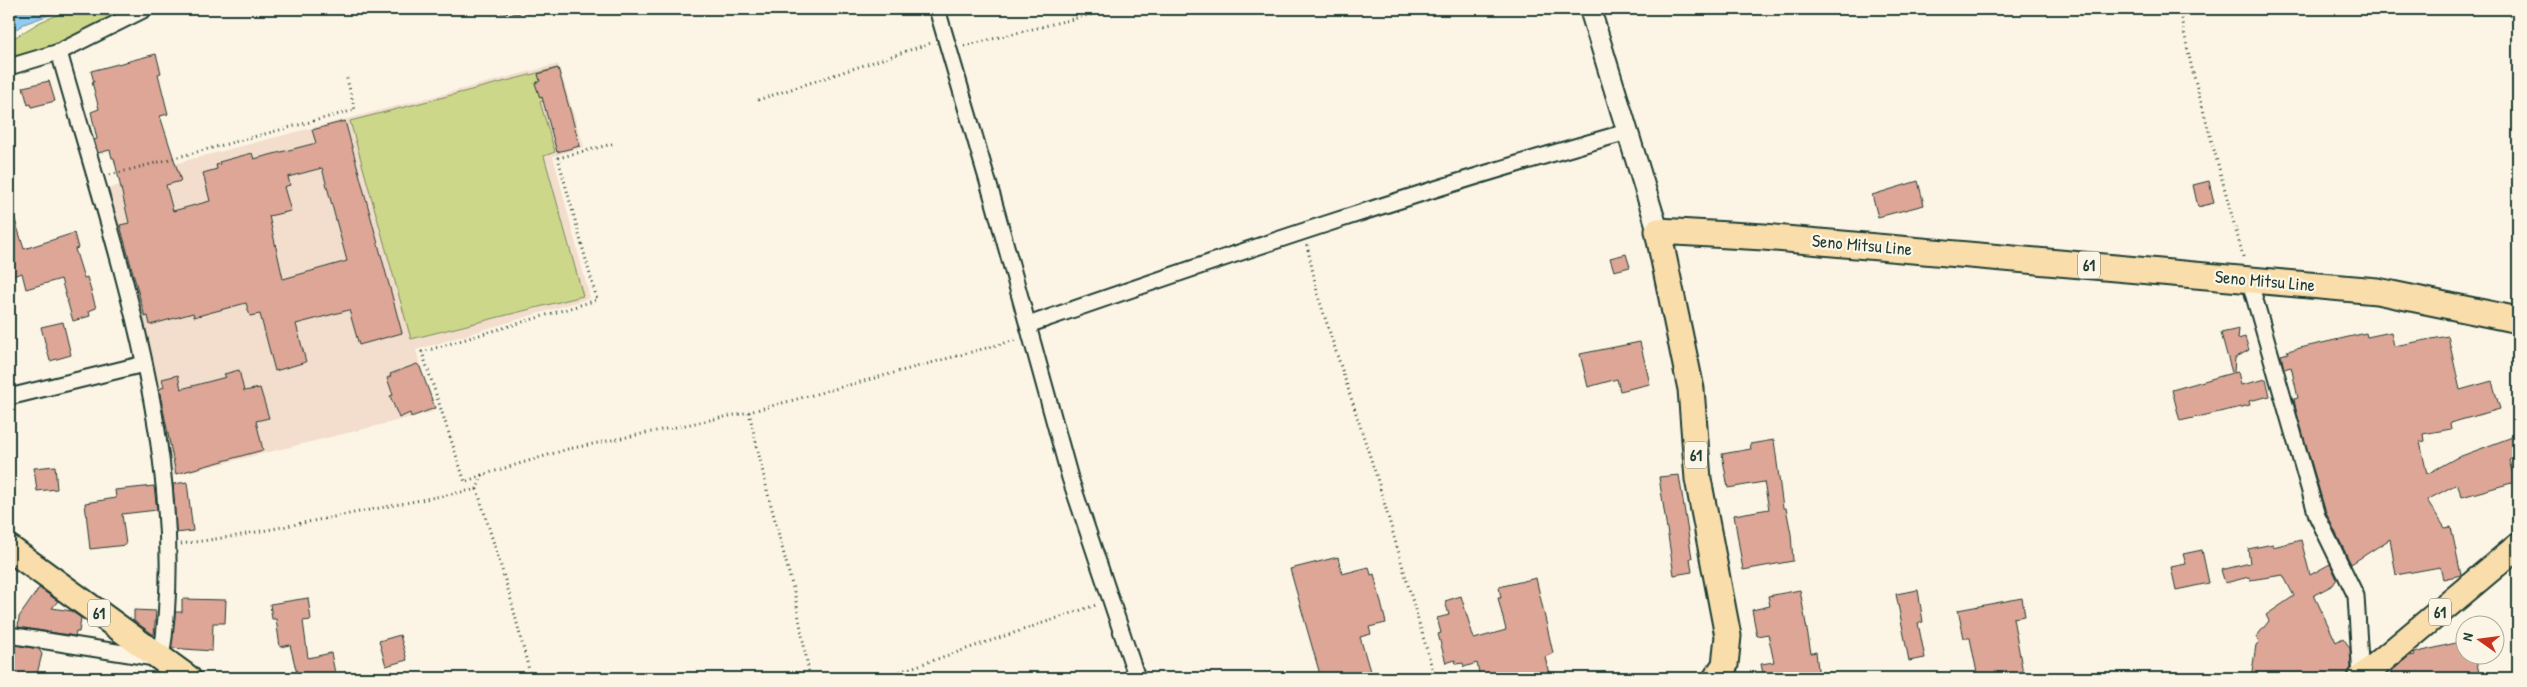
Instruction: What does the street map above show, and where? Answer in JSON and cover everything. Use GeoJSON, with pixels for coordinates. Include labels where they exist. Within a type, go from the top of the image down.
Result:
{"type":"FeatureCollection","features":[{"type":"Feature","properties":{"kind":"main road","name":"Seno Mitsu Line"},"geometry":{"type":"LineString","coordinates":[[1658,231],[1764,237],[2377,291],[2518,320]]}},
{"type":"Feature","properties":{"kind":"main road","name":"61"},"geometry":{"type":"LineString","coordinates":[[1658,231],[1691,389],[1698,479],[1728,636],[1725,665],[1716,678]]}},
{"type":"Feature","properties":{"kind":"main road","name":"61"},"geometry":{"type":"LineString","coordinates":[[2361,678],[2518,546]]}},
{"type":"Feature","properties":{"kind":"main road","name":"61"},"geometry":{"type":"LineString","coordinates":[[9,548],[188,678]]}},
{"type":"Feature","properties":{"kind":"street"},"geometry":{"type":"LineString","coordinates":[[9,67],[58,52],[145,9]]}},
{"type":"Feature","properties":{"kind":"street"},"geometry":{"type":"LineString","coordinates":[[937,9],[1070,478],[1137,678]]}},
{"type":"Feature","properties":{"kind":"street"},"geometry":{"type":"LineString","coordinates":[[1590,9],[1658,231]]}},
{"type":"Feature","properties":{"kind":"street"},"geometry":{"type":"LineString","coordinates":[[9,635],[161,659],[167,622],[168,546],[166,502],[153,408],[137,328],[58,52]]}},
{"type":"Feature","properties":{"kind":"street"},"geometry":{"type":"LineString","coordinates":[[1029,331],[1304,230],[1485,172],[1627,132]]}},
{"type":"Feature","properties":{"kind":"street"},"geometry":{"type":"LineString","coordinates":[[2249,279],[2317,516],[2356,596],[2361,678]]}},
{"type":"Feature","properties":{"kind":"street"},"geometry":{"type":"LineString","coordinates":[[9,398],[144,364]]}},
{"type":"Feature","properties":{"kind":"path"},"geometry":{"type":"LineString","coordinates":[[758,100],[948,44],[1113,9]]}},
{"type":"Feature","properties":{"kind":"path"},"geometry":{"type":"LineString","coordinates":[[2179,9],[2192,68],[2249,279]]}},
{"type":"Feature","properties":{"kind":"path"},"geometry":{"type":"LineString","coordinates":[[95,180],[355,110],[346,75]]}},
{"type":"Feature","properties":{"kind":"path"},"geometry":{"type":"LineString","coordinates":[[616,143],[558,158],[597,300],[422,352],[464,482],[568,449],[749,412],[1029,331]]}},
{"type":"Feature","properties":{"kind":"path"},"geometry":{"type":"LineString","coordinates":[[1304,230],[1318,296],[1377,478],[1435,678]]}},
{"type":"Feature","properties":{"kind":"path"},"geometry":{"type":"LineString","coordinates":[[749,412],[795,596],[810,678]]}},
{"type":"Feature","properties":{"kind":"path"},"geometry":{"type":"LineString","coordinates":[[482,475],[476,489],[510,596],[531,678]]}},
{"type":"Feature","properties":{"kind":"path"},"geometry":{"type":"LineString","coordinates":[[168,546],[236,536],[476,489]]}},
{"type":"Feature","properties":{"kind":"path"},"geometry":{"type":"LineString","coordinates":[[881,678],[1111,600]]}},
{"type":"Feature","properties":{"kind":"shaded area"},"geometry":{"type":"Polygon","coordinates":[[[558,64],[584,147],[553,156],[590,298],[416,350],[433,412],[171,476],[149,370],[106,190],[184,161],[558,64]]]}},
{"type":"Feature","properties":{"kind":"green space"},"geometry":{"type":"Polygon","coordinates":[[[72,9],[137,9],[86,35],[9,62],[9,41],[40,22],[72,9]]]}},
{"type":"Feature","properties":{"kind":"green space"},"geometry":{"type":"Polygon","coordinates":[[[557,68],[564,95],[540,102],[555,152],[544,156],[583,296],[411,339],[350,121],[557,68]]]}},
{"type":"Feature","properties":{"kind":"water"},"geometry":{"type":"Polygon","coordinates":[[[21,9],[66,9],[24,24],[9,34],[9,18],[21,9]]]}},
{"type":"Feature","properties":{"kind":"building"},"geometry":{"type":"Polygon","coordinates":[[[156,54],[161,73],[158,74],[168,114],[160,116],[181,181],[166,185],[173,211],[210,201],[203,173],[217,169],[216,165],[220,164],[219,162],[252,153],[254,159],[316,143],[312,130],[345,121],[402,333],[359,345],[349,310],[296,324],[306,362],[275,371],[260,314],[250,316],[246,303],[194,317],[193,313],[150,325],[148,316],[145,317],[120,225],[129,223],[114,158],[112,158],[110,150],[98,153],[94,140],[97,139],[91,112],[99,109],[91,71],[156,54]],[[322,168],[288,177],[290,185],[284,187],[291,211],[269,216],[283,279],[347,261],[322,168]]]}},
{"type":"Feature","properties":{"kind":"building"},"geometry":{"type":"Polygon","coordinates":[[[558,68],[580,146],[557,152],[542,97],[540,98],[535,83],[540,81],[538,74],[558,68]]]}},
{"type":"Feature","properties":{"kind":"building"},"geometry":{"type":"Polygon","coordinates":[[[49,81],[55,101],[32,107],[31,104],[28,105],[23,87],[49,81]]]}},
{"type":"Feature","properties":{"kind":"building"},"geometry":{"type":"Polygon","coordinates":[[[1918,181],[1924,205],[1878,217],[1872,195],[1918,181]]]}},
{"type":"Feature","properties":{"kind":"building"},"geometry":{"type":"Polygon","coordinates":[[[2209,181],[2214,203],[2198,207],[2193,185],[2209,181]]]}},
{"type":"Feature","properties":{"kind":"building"},"geometry":{"type":"Polygon","coordinates":[[[12,210],[24,249],[74,233],[78,248],[75,249],[84,278],[87,277],[96,308],[89,311],[90,316],[73,321],[61,279],[26,289],[22,273],[9,277],[9,211],[12,210]]]}},
{"type":"Feature","properties":{"kind":"building"},"geometry":{"type":"Polygon","coordinates":[[[1626,254],[1630,267],[1614,271],[1610,258],[1626,254]]]}},
{"type":"Feature","properties":{"kind":"building"},"geometry":{"type":"Polygon","coordinates":[[[63,322],[71,355],[50,361],[41,327],[63,322]]]}},
{"type":"Feature","properties":{"kind":"building"},"geometry":{"type":"Polygon","coordinates":[[[2239,329],[2238,339],[2245,337],[2249,350],[2235,358],[2234,373],[2238,372],[2241,385],[2266,379],[2270,396],[2249,401],[2250,405],[2180,421],[2172,390],[2232,373],[2221,333],[2239,329]]]}},
{"type":"Feature","properties":{"kind":"building"},"geometry":{"type":"Polygon","coordinates":[[[2391,332],[2394,346],[2448,336],[2460,390],[2492,381],[2500,409],[2450,423],[2451,429],[2423,434],[2424,441],[2420,442],[2427,474],[2456,458],[2515,436],[2518,446],[2518,454],[2509,460],[2515,482],[2462,497],[2457,484],[2427,500],[2445,528],[2451,527],[2461,575],[2443,579],[2440,567],[2396,575],[2390,539],[2351,564],[2326,513],[2296,410],[2294,399],[2298,398],[2291,367],[2284,369],[2281,355],[2288,353],[2287,351],[2366,333],[2367,337],[2391,332]]]}},
{"type":"Feature","properties":{"kind":"building"},"geometry":{"type":"Polygon","coordinates":[[[1640,342],[1650,384],[1620,391],[1617,379],[1588,387],[1580,354],[1640,342]]]}},
{"type":"Feature","properties":{"kind":"building"},"geometry":{"type":"Polygon","coordinates":[[[417,364],[420,367],[435,408],[411,417],[410,413],[399,418],[390,396],[393,395],[387,378],[391,376],[390,374],[417,364]]]}},
{"type":"Feature","properties":{"kind":"building"},"geometry":{"type":"Polygon","coordinates":[[[239,370],[244,391],[260,388],[269,418],[256,421],[263,450],[176,474],[159,389],[164,387],[162,379],[178,375],[181,389],[226,377],[224,374],[239,370]]]}},
{"type":"Feature","properties":{"kind":"building"},"geometry":{"type":"Polygon","coordinates":[[[1774,440],[1783,508],[1786,508],[1791,534],[1793,561],[1743,570],[1734,515],[1769,509],[1764,482],[1728,488],[1722,454],[1751,449],[1750,444],[1774,440]]]}},
{"type":"Feature","properties":{"kind":"building"},"geometry":{"type":"Polygon","coordinates":[[[55,466],[57,489],[37,491],[34,468],[55,466]]]}},
{"type":"Feature","properties":{"kind":"building"},"geometry":{"type":"Polygon","coordinates":[[[1679,475],[1692,558],[1690,558],[1692,572],[1674,575],[1659,477],[1679,475]]]}},
{"type":"Feature","properties":{"kind":"building"},"geometry":{"type":"Polygon","coordinates":[[[187,482],[193,531],[176,533],[173,484],[187,482]]]}},
{"type":"Feature","properties":{"kind":"building"},"geometry":{"type":"Polygon","coordinates":[[[154,486],[157,510],[122,514],[126,545],[90,549],[85,503],[116,498],[115,490],[154,486]]]}},
{"type":"Feature","properties":{"kind":"building"},"geometry":{"type":"Polygon","coordinates":[[[2301,540],[2310,575],[2330,564],[2337,579],[2333,585],[2314,595],[2336,642],[2343,638],[2350,648],[2351,668],[2347,678],[2251,678],[2256,645],[2259,642],[2256,637],[2269,621],[2266,615],[2294,596],[2283,575],[2250,580],[2249,577],[2225,583],[2221,570],[2250,563],[2248,549],[2273,544],[2273,547],[2301,540]]]}},
{"type":"Feature","properties":{"kind":"building"},"geometry":{"type":"Polygon","coordinates":[[[2202,550],[2209,583],[2176,590],[2171,567],[2186,564],[2183,554],[2202,550]]]}},
{"type":"Feature","properties":{"kind":"building"},"geometry":{"type":"Polygon","coordinates":[[[1338,557],[1342,574],[1369,567],[1371,575],[1374,574],[1386,623],[1369,627],[1371,634],[1360,637],[1372,678],[1321,678],[1290,569],[1338,557]]]}},
{"type":"Feature","properties":{"kind":"building"},"geometry":{"type":"Polygon","coordinates":[[[1536,578],[1553,653],[1545,657],[1550,678],[1480,678],[1477,663],[1464,667],[1463,663],[1456,664],[1455,660],[1446,663],[1438,634],[1441,633],[1437,618],[1449,615],[1445,601],[1461,596],[1474,639],[1506,630],[1498,598],[1501,598],[1499,587],[1536,578]]]}},
{"type":"Feature","properties":{"kind":"building"},"geometry":{"type":"Polygon","coordinates":[[[39,588],[58,601],[52,608],[71,611],[81,618],[79,632],[76,632],[75,636],[18,627],[19,617],[39,588]]]}},
{"type":"Feature","properties":{"kind":"building"},"geometry":{"type":"Polygon","coordinates":[[[1800,590],[1811,653],[1816,652],[1819,678],[1764,678],[1761,664],[1774,662],[1768,634],[1757,636],[1752,610],[1770,606],[1768,596],[1800,590]]]}},
{"type":"Feature","properties":{"kind":"building"},"geometry":{"type":"Polygon","coordinates":[[[1918,590],[1923,622],[1918,623],[1925,658],[1909,661],[1896,594],[1918,590]]]}},
{"type":"Feature","properties":{"kind":"building"},"geometry":{"type":"Polygon","coordinates":[[[308,598],[311,620],[303,621],[308,658],[331,653],[336,678],[298,678],[290,645],[280,647],[276,619],[272,619],[270,604],[308,598]]]}},
{"type":"Feature","properties":{"kind":"building"},"geometry":{"type":"Polygon","coordinates":[[[2022,598],[2025,616],[2013,618],[2024,678],[1978,678],[1970,638],[1964,638],[1958,610],[2022,598]]]}},
{"type":"Feature","properties":{"kind":"building"},"geometry":{"type":"Polygon","coordinates":[[[182,599],[226,600],[225,623],[213,623],[212,651],[171,648],[175,612],[182,612],[182,599]]]}},
{"type":"Feature","properties":{"kind":"building"},"geometry":{"type":"Polygon","coordinates":[[[134,610],[156,611],[154,635],[134,621],[134,610]]]}},
{"type":"Feature","properties":{"kind":"building"},"geometry":{"type":"Polygon","coordinates":[[[400,635],[407,660],[386,666],[379,641],[400,635]]]}},
{"type":"Feature","properties":{"kind":"building"},"geometry":{"type":"Polygon","coordinates":[[[2454,643],[2454,664],[2477,664],[2480,678],[2390,678],[2392,671],[2409,656],[2415,655],[2414,653],[2454,643]]]}},
{"type":"Feature","properties":{"kind":"building"},"geometry":{"type":"Polygon","coordinates":[[[9,644],[39,649],[42,654],[36,678],[9,678],[9,644]]]}},
{"type":"Feature","properties":{"kind":"railway"},"geometry":{"type":"LineString","coordinates":[[452,9],[527,12],[604,9]]}}]}
